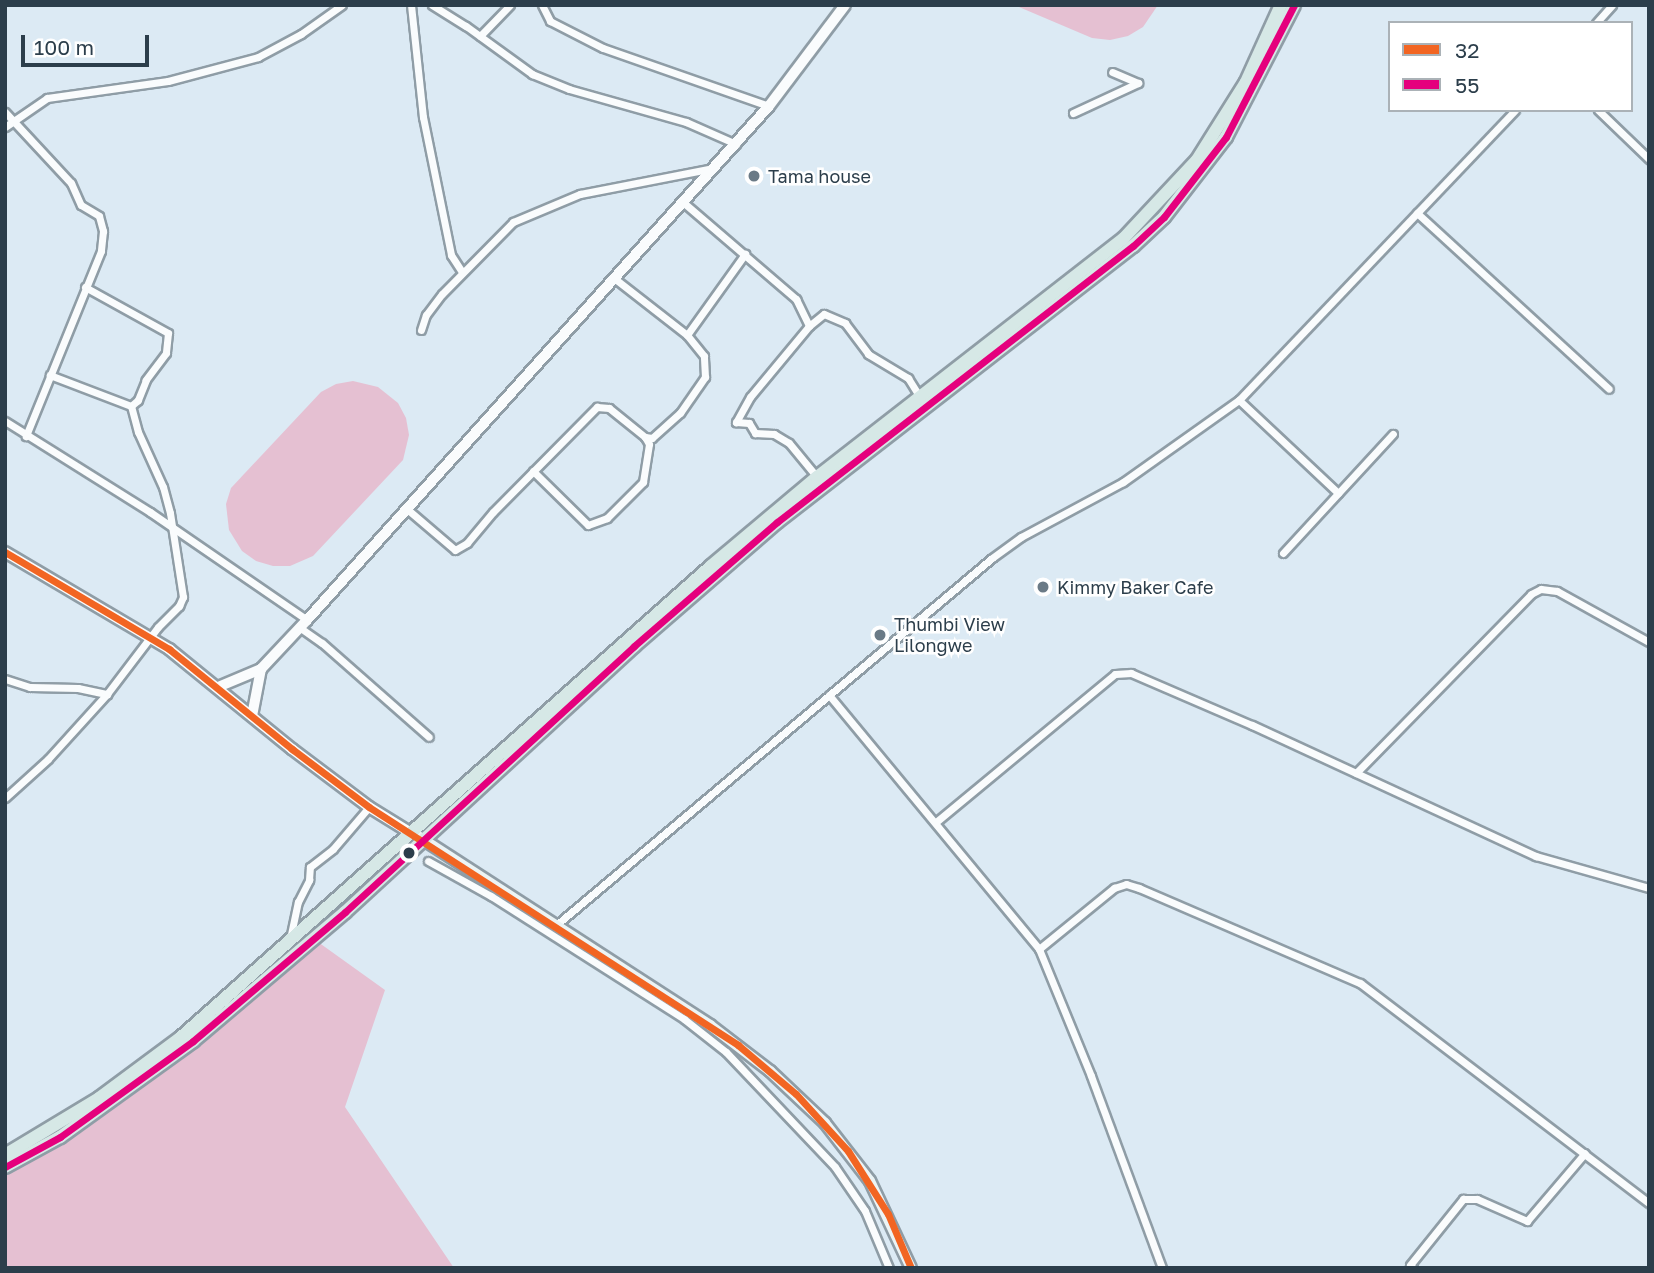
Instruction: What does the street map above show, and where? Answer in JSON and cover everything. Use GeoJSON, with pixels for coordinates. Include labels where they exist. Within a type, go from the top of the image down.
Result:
{"type":"FeatureCollection","features":[{"type":"Feature","properties":{"kind":"highway"},"geometry":{"type":"LineString","coordinates":[[5,1167],[60,1137],[193,1041],[345,912],[417,836],[711,566],[817,477],[1092,265],[1165,197],[1197,160],[1231,107],[1281,5]]}},
{"type":"Feature","properties":{"kind":"highway"},"geometry":{"type":"LineString","coordinates":[[5,1155],[99,1098],[150,1062],[417,836],[777,522],[1074,294],[1164,217],[1226,138],[1294,5]]}},
{"type":"Feature","properties":{"kind":"main road"},"geometry":{"type":"LineString","coordinates":[[417,836],[710,1025],[796,1094],[825,1123],[870,1181],[911,1268]]}},
{"type":"Feature","properties":{"kind":"street"},"geometry":{"type":"LineString","coordinates":[[5,127],[47,98],[168,81],[258,57],[301,34],[342,5]]}},
{"type":"Feature","properties":{"kind":"street"},"geometry":{"type":"LineString","coordinates":[[411,5],[423,117],[451,255],[462,272]]}},
{"type":"Feature","properties":{"kind":"street"},"geometry":{"type":"LineString","coordinates":[[432,5],[532,74],[569,89],[686,122],[736,144]]}},
{"type":"Feature","properties":{"kind":"street"},"geometry":{"type":"LineString","coordinates":[[480,36],[510,5]]}},
{"type":"Feature","properties":{"kind":"street"},"geometry":{"type":"LineString","coordinates":[[542,5],[550,21],[603,48],[769,106]]}},
{"type":"Feature","properties":{"kind":"street"},"geometry":{"type":"LineString","coordinates":[[218,687],[261,669],[303,624],[715,168],[769,106],[845,5]]}},
{"type":"Feature","properties":{"kind":"street"},"geometry":{"type":"LineString","coordinates":[[1598,21],[1612,5]]}},
{"type":"Feature","properties":{"kind":"street"},"geometry":{"type":"LineString","coordinates":[[1073,113],[1138,83],[1112,72]]}},
{"type":"Feature","properties":{"kind":"street"},"geometry":{"type":"LineString","coordinates":[[5,112],[71,183],[81,205],[99,216],[103,240],[26,436]]}},
{"type":"Feature","properties":{"kind":"street"},"geometry":{"type":"LineString","coordinates":[[555,926],[1010,544],[1123,482],[1239,400],[1513,112]]}},
{"type":"Feature","properties":{"kind":"street"},"geometry":{"type":"LineString","coordinates":[[1600,112],[1649,159]]}},
{"type":"Feature","properties":{"kind":"street"},"geometry":{"type":"LineString","coordinates":[[421,330],[426,315],[462,272],[513,222],[580,194],[715,168]]}},
{"type":"Feature","properties":{"kind":"street"},"geometry":{"type":"LineString","coordinates":[[684,203],[796,299],[809,326]]}},
{"type":"Feature","properties":{"kind":"street"},"geometry":{"type":"LineString","coordinates":[[1417,213],[1609,390]]}},
{"type":"Feature","properties":{"kind":"street"},"geometry":{"type":"LineString","coordinates":[[687,335],[745,254]]}},
{"type":"Feature","properties":{"kind":"street"},"geometry":{"type":"LineString","coordinates":[[615,279],[687,335],[704,356],[705,377],[680,413],[659,435],[645,437]]}},
{"type":"Feature","properties":{"kind":"street"},"geometry":{"type":"LineString","coordinates":[[85,287],[168,333],[166,353],[146,380],[138,400],[131,406]]}},
{"type":"Feature","properties":{"kind":"street"},"geometry":{"type":"LineString","coordinates":[[817,477],[789,443],[774,434],[755,433],[749,423],[736,422],[750,397],[809,326],[824,314],[845,323],[868,354],[908,377],[920,397]]}},
{"type":"Feature","properties":{"kind":"street"},"geometry":{"type":"LineString","coordinates":[[50,375],[131,406]]}},
{"type":"Feature","properties":{"kind":"street"},"geometry":{"type":"LineString","coordinates":[[1239,400],[1338,493]]}},
{"type":"Feature","properties":{"kind":"street"},"geometry":{"type":"LineString","coordinates":[[5,799],[48,759],[107,694],[174,612],[183,597],[163,487],[138,432],[131,406]]}},
{"type":"Feature","properties":{"kind":"street"},"geometry":{"type":"LineString","coordinates":[[407,509],[455,550],[467,543],[533,471],[597,407],[609,408],[645,437],[649,444],[643,482],[607,518],[588,525],[533,471]]}},
{"type":"Feature","properties":{"kind":"street"},"geometry":{"type":"LineString","coordinates":[[5,421],[172,528],[303,624],[429,737]]}},
{"type":"Feature","properties":{"kind":"street"},"geometry":{"type":"LineString","coordinates":[[1283,553],[1393,434]]}},
{"type":"Feature","properties":{"kind":"street"},"geometry":{"type":"LineString","coordinates":[[5,552],[151,637],[369,807],[417,836]]}},
{"type":"Feature","properties":{"kind":"street"},"geometry":{"type":"LineString","coordinates":[[1356,773],[1531,594],[1541,589],[1557,591],[1649,642]]}},
{"type":"Feature","properties":{"kind":"street"},"geometry":{"type":"LineString","coordinates":[[252,716],[261,669]]}},
{"type":"Feature","properties":{"kind":"street"},"geometry":{"type":"LineString","coordinates":[[936,822],[1115,674],[1131,673],[1536,856],[1649,888]]}},
{"type":"Feature","properties":{"kind":"street"},"geometry":{"type":"LineString","coordinates":[[5,679],[30,687],[78,688],[107,694]]}},
{"type":"Feature","properties":{"kind":"street"},"geometry":{"type":"LineString","coordinates":[[829,695],[1039,949],[1091,1076],[1162,1268]]}},
{"type":"Feature","properties":{"kind":"street"},"geometry":{"type":"LineString","coordinates":[[289,943],[298,902],[309,880],[310,867],[332,849],[369,807]]}},
{"type":"Feature","properties":{"kind":"street"},"geometry":{"type":"LineString","coordinates":[[428,861],[491,896],[673,1012],[726,1052],[835,1167],[865,1211],[889,1268]]}},
{"type":"Feature","properties":{"kind":"street"},"geometry":{"type":"LineString","coordinates":[[1039,949],[1114,888],[1126,884],[1139,888],[1360,983],[1649,1203]]}},
{"type":"Feature","properties":{"kind":"street"},"geometry":{"type":"LineString","coordinates":[[1413,1268],[1410,1265],[1463,1199],[1477,1199],[1527,1222],[1585,1153]]}},
{"type":"Feature","properties":{"kind":"shaded area"},"geometry":{"type":"Polygon","coordinates":[[[1014,5],[1158,5],[1143,27],[1128,36],[1110,40],[1092,38],[1014,5]]]}},
{"type":"Feature","properties":{"kind":"shaded area"},"geometry":{"type":"Polygon","coordinates":[[[353,381],[378,387],[398,403],[406,418],[409,435],[403,460],[313,556],[290,566],[273,566],[256,561],[242,551],[229,530],[226,504],[231,488],[321,392],[336,384],[353,381]]]}},
{"type":"Feature","properties":{"kind":"shaded area"},"geometry":{"type":"Polygon","coordinates":[[[318,942],[385,990],[345,1107],[454,1268],[5,1268],[5,1172],[318,942]]]}},
{"type":"Feature","properties":{"kind":"transit line","name":"55"},"geometry":{"type":"LineString","coordinates":[[5,1167],[60,1137],[193,1041],[345,912],[634,646],[777,522],[1133,246],[1164,217],[1226,137],[1294,5]]}},
{"type":"Feature","properties":{"kind":"transit line","name":"32"},"geometry":{"type":"LineString","coordinates":[[5,552],[169,649],[292,749],[369,807],[738,1045],[796,1094],[848,1151],[888,1214],[911,1268]]}},
{"type":"Feature","properties":{"kind":"place","name":"Tama house"},"geometry":{"type":"Point","coordinates":[754,176]}},
{"type":"Feature","properties":{"kind":"place","name":"Kimmy Baker Cafe"},"geometry":{"type":"Point","coordinates":[1043,587]}},
{"type":"Feature","properties":{"kind":"place","name":"Thumbi View Lilongwe"},"geometry":{"type":"Point","coordinates":[880,635]}}]}
